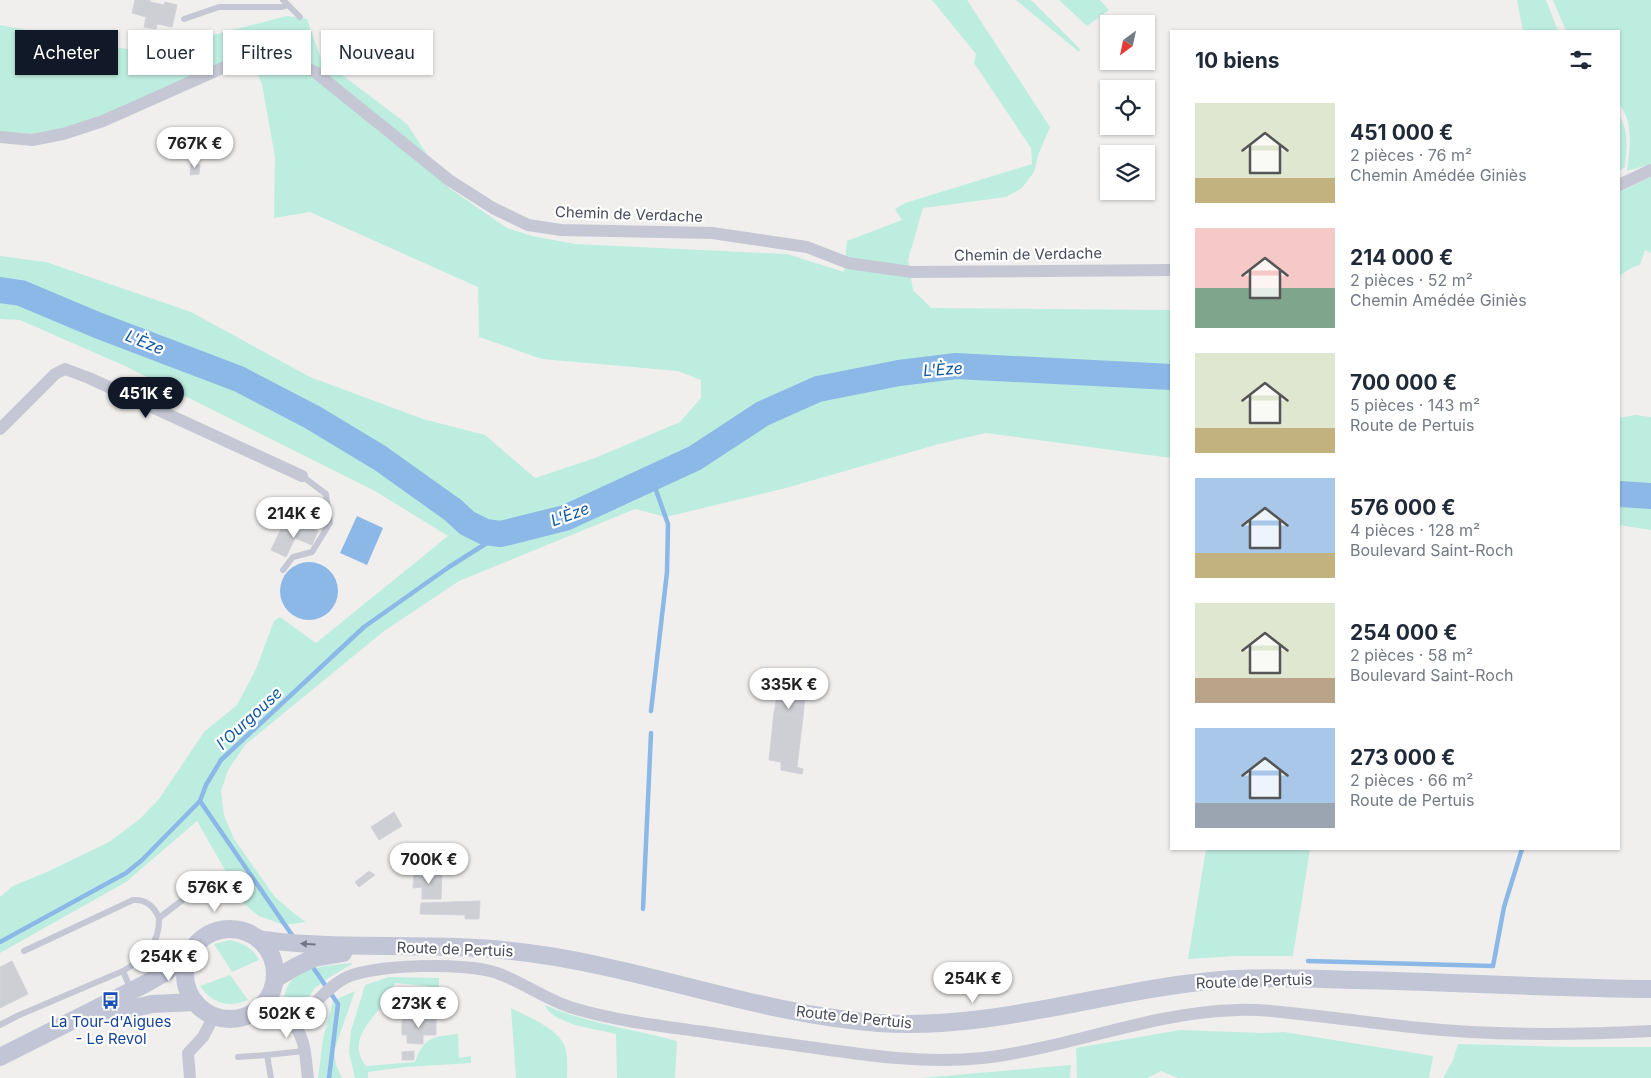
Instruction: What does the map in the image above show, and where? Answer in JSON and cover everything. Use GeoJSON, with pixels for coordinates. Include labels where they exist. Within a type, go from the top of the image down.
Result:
{"type":"FeatureCollection","features":[{"type":"Feature","properties":{"kind":"main road"},"geometry":{"type":"LineString","coordinates":[[0,1057],[166,972],[188,955],[206,934],[219,929],[233,928],[247,931],[258,938],[269,950],[274,964],[275,979],[271,992],[265,1003],[256,1010],[241,1017],[224,1019],[214,1016],[203,1010],[188,992],[185,980],[185,967],[188,955]]}},
{"type":"Feature","properties":{"kind":"main road","name":"Route de Pertuis"},"geometry":{"type":"LineString","coordinates":[[258,938],[276,942],[374,947],[445,946],[512,950],[627,972],[776,1008],[886,1023],[957,1022],[1006,1016],[1184,983],[1238,979],[1651,989]]}},
{"type":"Feature","properties":{"kind":"main road","name":"Route de Pertuis"},"geometry":{"type":"LineString","coordinates":[[275,979],[314,958],[374,947]]}},
{"type":"Feature","properties":{"kind":"main road","name":"Route de Pertuis"},"geometry":{"type":"LineString","coordinates":[[1576,988],[1651,995]]}},
{"type":"Feature","properties":{"kind":"main road"},"geometry":{"type":"LineString","coordinates":[[62,1026],[152,1004],[195,1002]]}},
{"type":"Feature","properties":{"kind":"street","name":"Chemin de Verdache"},"geometry":{"type":"LineString","coordinates":[[0,137],[32,140],[64,134],[103,121],[247,59],[256,56],[280,56],[315,72],[449,180],[493,208],[528,225],[561,230],[712,233],[807,247],[848,263],[911,272],[1170,270]]}},
{"type":"Feature","properties":{"kind":"street"},"geometry":{"type":"LineString","coordinates":[[1620,185],[1651,170]]}},
{"type":"Feature","properties":{"kind":"street"},"geometry":{"type":"LineString","coordinates":[[0,429],[55,374],[65,369],[89,378],[302,476]]}},
{"type":"Feature","properties":{"kind":"street"},"geometry":{"type":"LineString","coordinates":[[296,1027],[330,989],[355,974],[377,969],[401,967],[455,966],[474,967],[500,974],[557,1002],[576,1009],[616,1018],[842,1052],[911,1060],[947,1060],[998,1056],[1158,1020],[1225,1010],[1266,1010],[1422,1028],[1505,1034],[1651,1031]]}},
{"type":"Feature","properties":{"kind":"street"},"geometry":{"type":"LineString","coordinates":[[265,1003],[296,1027],[304,1051],[308,1078]]}},
{"type":"Feature","properties":{"kind":"street"},"geometry":{"type":"LineString","coordinates":[[190,1078],[188,1053],[203,1037],[214,1016]]}},
{"type":"Feature","properties":{"kind":"lane"},"geometry":{"type":"LineString","coordinates":[[184,19],[219,7],[282,7],[285,2],[300,17]]}},
{"type":"Feature","properties":{"kind":"lane"},"geometry":{"type":"LineString","coordinates":[[283,570],[293,557],[312,552],[330,523],[326,494],[302,476]]}},
{"type":"Feature","properties":{"kind":"lane"},"geometry":{"type":"LineString","coordinates":[[158,918],[206,882]]}},
{"type":"Feature","properties":{"kind":"lane"},"geometry":{"type":"LineString","coordinates":[[0,1025],[123,971],[142,959],[152,947],[158,932],[158,918],[152,907],[146,902],[133,900],[24,950]]}},
{"type":"Feature","properties":{"kind":"lane"},"geometry":{"type":"LineString","coordinates":[[123,971],[132,990]]}},
{"type":"Feature","properties":{"kind":"lane"},"geometry":{"type":"LineString","coordinates":[[238,1057],[304,1051]]}},
{"type":"Feature","properties":{"kind":"lane"},"geometry":{"type":"LineString","coordinates":[[267,1055],[271,1078]]}},
{"type":"Feature","properties":{"kind":"green space"},"geometry":{"type":"Polygon","coordinates":[[[932,0],[967,0],[1050,127],[1039,153],[1034,172],[1022,188],[1006,197],[923,208],[908,260],[913,290],[931,308],[1170,310],[1170,458],[986,433],[939,444],[786,488],[666,517],[635,509],[459,581],[384,631],[245,745],[228,770],[221,791],[224,815],[234,839],[275,897],[306,922],[284,925],[259,916],[245,905],[197,821],[126,882],[0,953],[0,897],[13,886],[109,842],[140,819],[159,799],[204,732],[237,705],[256,669],[274,621],[280,617],[316,643],[448,536],[375,491],[125,366],[20,320],[0,319],[0,256],[46,262],[191,312],[310,377],[423,419],[485,435],[535,478],[595,458],[680,422],[701,398],[701,380],[678,371],[542,359],[479,337],[478,287],[310,212],[274,218],[275,157],[262,84],[258,75],[311,75],[311,30],[321,59],[321,75],[342,75],[407,124],[449,188],[507,228],[532,236],[575,244],[787,254],[844,272],[847,241],[902,220],[895,209],[905,203],[1032,164],[1031,148],[974,63],[976,54],[932,0]]]}},
{"type":"Feature","properties":{"kind":"green space"},"geometry":{"type":"Polygon","coordinates":[[[1016,0],[1031,0],[1080,49],[1079,52],[1016,0]]]}},
{"type":"Feature","properties":{"kind":"green space"},"geometry":{"type":"Polygon","coordinates":[[[1059,0],[1100,0],[1109,10],[1087,26],[1059,0]]]}},
{"type":"Feature","properties":{"kind":"green space"},"geometry":{"type":"Polygon","coordinates":[[[1517,0],[1546,0],[1558,30],[1523,30],[1517,0]]]}},
{"type":"Feature","properties":{"kind":"green space"},"geometry":{"type":"Polygon","coordinates":[[[1553,0],[1651,0],[1651,164],[1627,171],[1630,136],[1627,119],[1620,105],[1620,30],[1566,30],[1553,0]]]}},
{"type":"Feature","properties":{"kind":"green space"},"geometry":{"type":"Polygon","coordinates":[[[287,16],[307,19],[311,30],[232,30],[287,16]]]}},
{"type":"Feature","properties":{"kind":"green space"},"geometry":{"type":"Polygon","coordinates":[[[0,25],[26,30],[15,30],[15,75],[118,75],[118,47],[128,49],[128,75],[195,75],[78,126],[0,141],[0,25]]]}},
{"type":"Feature","properties":{"kind":"green space"},"geometry":{"type":"Polygon","coordinates":[[[223,32],[223,63],[213,67],[213,35],[223,32]]]}},
{"type":"Feature","properties":{"kind":"green space"},"geometry":{"type":"Polygon","coordinates":[[[1620,117],[1626,134],[1625,167],[1620,170],[1620,117]]]}},
{"type":"Feature","properties":{"kind":"green space"},"geometry":{"type":"Polygon","coordinates":[[[1651,177],[1651,253],[1645,250],[1640,265],[1620,275],[1620,192],[1651,177]]]}},
{"type":"Feature","properties":{"kind":"green space"},"geometry":{"type":"Polygon","coordinates":[[[1635,415],[1651,417],[1651,530],[1620,525],[1620,418],[1635,415]]]}},
{"type":"Feature","properties":{"kind":"green space"},"geometry":{"type":"Polygon","coordinates":[[[1206,850],[1310,850],[1293,956],[1237,956],[1188,959],[1206,850]]]}},
{"type":"Feature","properties":{"kind":"green space"},"geometry":{"type":"Polygon","coordinates":[[[230,940],[247,947],[254,952],[259,960],[232,972],[214,944],[230,940]]]}},
{"type":"Feature","properties":{"kind":"green space"},"geometry":{"type":"Polygon","coordinates":[[[351,963],[315,988],[297,1013],[286,1009],[284,998],[286,990],[290,982],[297,976],[314,969],[351,963]]]}},
{"type":"Feature","properties":{"kind":"green space"},"geometry":{"type":"Polygon","coordinates":[[[230,975],[248,1000],[234,1004],[221,1003],[210,997],[200,986],[230,975]]]}},
{"type":"Feature","properties":{"kind":"green space"},"geometry":{"type":"Polygon","coordinates":[[[389,977],[439,978],[439,996],[431,994],[427,986],[395,983],[391,995],[407,999],[399,1017],[379,1009],[364,1029],[359,1043],[359,1050],[366,1066],[415,1062],[422,1047],[431,1039],[458,1034],[459,1058],[471,1056],[471,1063],[406,1067],[368,1072],[368,1078],[355,1078],[349,1052],[351,1031],[365,985],[389,977]]]}},
{"type":"Feature","properties":{"kind":"green space"},"geometry":{"type":"Polygon","coordinates":[[[355,991],[334,1051],[336,1065],[342,1078],[318,1078],[323,1039],[333,1001],[355,991]]]}},
{"type":"Feature","properties":{"kind":"green space"},"geometry":{"type":"Polygon","coordinates":[[[545,1005],[577,1017],[677,1041],[675,1078],[617,1078],[616,1034],[566,1022],[550,1012],[545,1005]]]}},
{"type":"Feature","properties":{"kind":"green space"},"geometry":{"type":"Polygon","coordinates":[[[511,1008],[542,1024],[562,1040],[567,1054],[567,1078],[516,1078],[511,1008]]]}},
{"type":"Feature","properties":{"kind":"green space"},"geometry":{"type":"Polygon","coordinates":[[[1180,1030],[1284,1032],[1433,1056],[1429,1078],[1178,1078],[1161,1071],[1147,1078],[1077,1078],[1076,1048],[1180,1030]]]}},
{"type":"Feature","properties":{"kind":"green space"},"geometry":{"type":"Polygon","coordinates":[[[1458,1044],[1651,1047],[1651,1078],[1443,1078],[1453,1060],[1458,1044]]]}},
{"type":"Feature","properties":{"kind":"green space"},"geometry":{"type":"Polygon","coordinates":[[[1071,1065],[1070,1078],[921,1078],[1071,1065]]]}},
{"type":"Feature","properties":{"kind":"water"},"geometry":{"type":"Polygon","coordinates":[[[357,516],[383,528],[367,565],[340,553],[357,516]]]}},
{"type":"Feature","properties":{"kind":"water"},"geometry":{"type":"Polygon","coordinates":[[[309,562],[325,567],[333,575],[338,591],[333,607],[325,615],[309,620],[293,615],[285,607],[280,591],[285,575],[293,567],[309,562]]]}},
{"type":"Feature","properties":{"kind":"building"},"geometry":{"type":"Polygon","coordinates":[[[135,0],[150,0],[150,2],[164,5],[165,2],[177,5],[172,27],[157,24],[156,29],[144,27],[146,17],[132,13],[135,0]]]}},
{"type":"Feature","properties":{"kind":"building"},"geometry":{"type":"Polygon","coordinates":[[[191,164],[200,165],[199,174],[190,175],[191,164]]]}},
{"type":"Feature","properties":{"kind":"building"},"geometry":{"type":"Polygon","coordinates":[[[286,517],[301,523],[295,537],[280,531],[286,517]]]}},
{"type":"Feature","properties":{"kind":"building"},"geometry":{"type":"Polygon","coordinates":[[[301,523],[318,531],[312,545],[295,538],[286,557],[271,550],[280,531],[295,537],[301,523]]]}},
{"type":"Feature","properties":{"kind":"building"},"geometry":{"type":"Polygon","coordinates":[[[777,693],[805,695],[804,706],[776,702],[777,693]]]}},
{"type":"Feature","properties":{"kind":"building"},"geometry":{"type":"Polygon","coordinates":[[[776,702],[804,706],[803,717],[774,713],[776,702]]]}},
{"type":"Feature","properties":{"kind":"building"},"geometry":{"type":"Polygon","coordinates":[[[774,713],[803,717],[797,767],[803,769],[802,774],[781,770],[781,762],[769,760],[774,713]]]}},
{"type":"Feature","properties":{"kind":"building"},"geometry":{"type":"Polygon","coordinates":[[[394,812],[402,826],[379,840],[371,827],[394,812]]]}},
{"type":"Feature","properties":{"kind":"building"},"geometry":{"type":"Polygon","coordinates":[[[369,871],[375,875],[359,887],[355,882],[369,871]]]}},
{"type":"Feature","properties":{"kind":"building"},"geometry":{"type":"Polygon","coordinates":[[[442,872],[441,899],[422,899],[422,887],[413,888],[414,873],[442,872]]]}},
{"type":"Feature","properties":{"kind":"building"},"geometry":{"type":"Polygon","coordinates":[[[480,901],[479,919],[465,919],[465,915],[420,914],[421,903],[480,901]]]}},
{"type":"Feature","properties":{"kind":"building"},"geometry":{"type":"Polygon","coordinates":[[[12,961],[28,994],[0,1008],[0,967],[12,961]]]}},
{"type":"Feature","properties":{"kind":"building"},"geometry":{"type":"Polygon","coordinates":[[[409,1004],[417,1005],[416,1013],[408,1012],[409,1004]]]}},
{"type":"Feature","properties":{"kind":"building"},"geometry":{"type":"Polygon","coordinates":[[[424,1009],[437,1010],[436,1017],[424,1017],[424,1009]]]}},
{"type":"Feature","properties":{"kind":"building"},"geometry":{"type":"Polygon","coordinates":[[[403,1015],[412,1016],[412,1022],[402,1022],[403,1015]]]}},
{"type":"Feature","properties":{"kind":"building"},"geometry":{"type":"Polygon","coordinates":[[[412,1017],[436,1017],[436,1035],[423,1035],[423,1044],[407,1043],[407,1035],[402,1035],[402,1022],[412,1022],[412,1017]]]}},
{"type":"Feature","properties":{"kind":"building"},"geometry":{"type":"Polygon","coordinates":[[[414,1051],[414,1060],[402,1060],[402,1052],[414,1051]]]}},
{"type":"Feature","properties":{"kind":"waterway","name":"L'Èze"},"geometry":{"type":"LineString","coordinates":[[0,290],[21,293],[97,325],[239,379],[312,417],[380,458],[453,510],[467,523],[485,532],[501,534],[565,518],[695,458],[762,414],[818,389],[899,373],[956,366],[1170,377]]}},
{"type":"Feature","properties":{"kind":"waterway"},"geometry":{"type":"LineString","coordinates":[[651,711],[667,572],[668,524],[652,479]]}},
{"type":"Feature","properties":{"kind":"waterway","name":"L'Èze"},"geometry":{"type":"LineString","coordinates":[[1620,494],[1651,496]]}},
{"type":"Feature","properties":{"kind":"waterway","name":"l'Ourgouse"},"geometry":{"type":"LineString","coordinates":[[0,942],[126,873],[142,860],[200,801],[206,785],[221,760],[364,627],[449,567],[501,534]]}},
{"type":"Feature","properties":{"kind":"waterway"},"geometry":{"type":"LineString","coordinates":[[643,909],[651,733]]}},
{"type":"Feature","properties":{"kind":"waterway"},"geometry":{"type":"LineString","coordinates":[[200,801],[294,938]]}},
{"type":"Feature","properties":{"kind":"waterway"},"geometry":{"type":"LineString","coordinates":[[1308,961],[1493,966],[1504,907],[1522,850]]}},
{"type":"Feature","properties":{"kind":"waterway"},"geometry":{"type":"LineString","coordinates":[[310,963],[338,1004],[329,1078]]}},
{"type":"Feature","properties":{"kind":"place","name":"La Tour-d'Aigues - Le Revol"},"geometry":{"type":"Point","coordinates":[111,1000]}}]}
